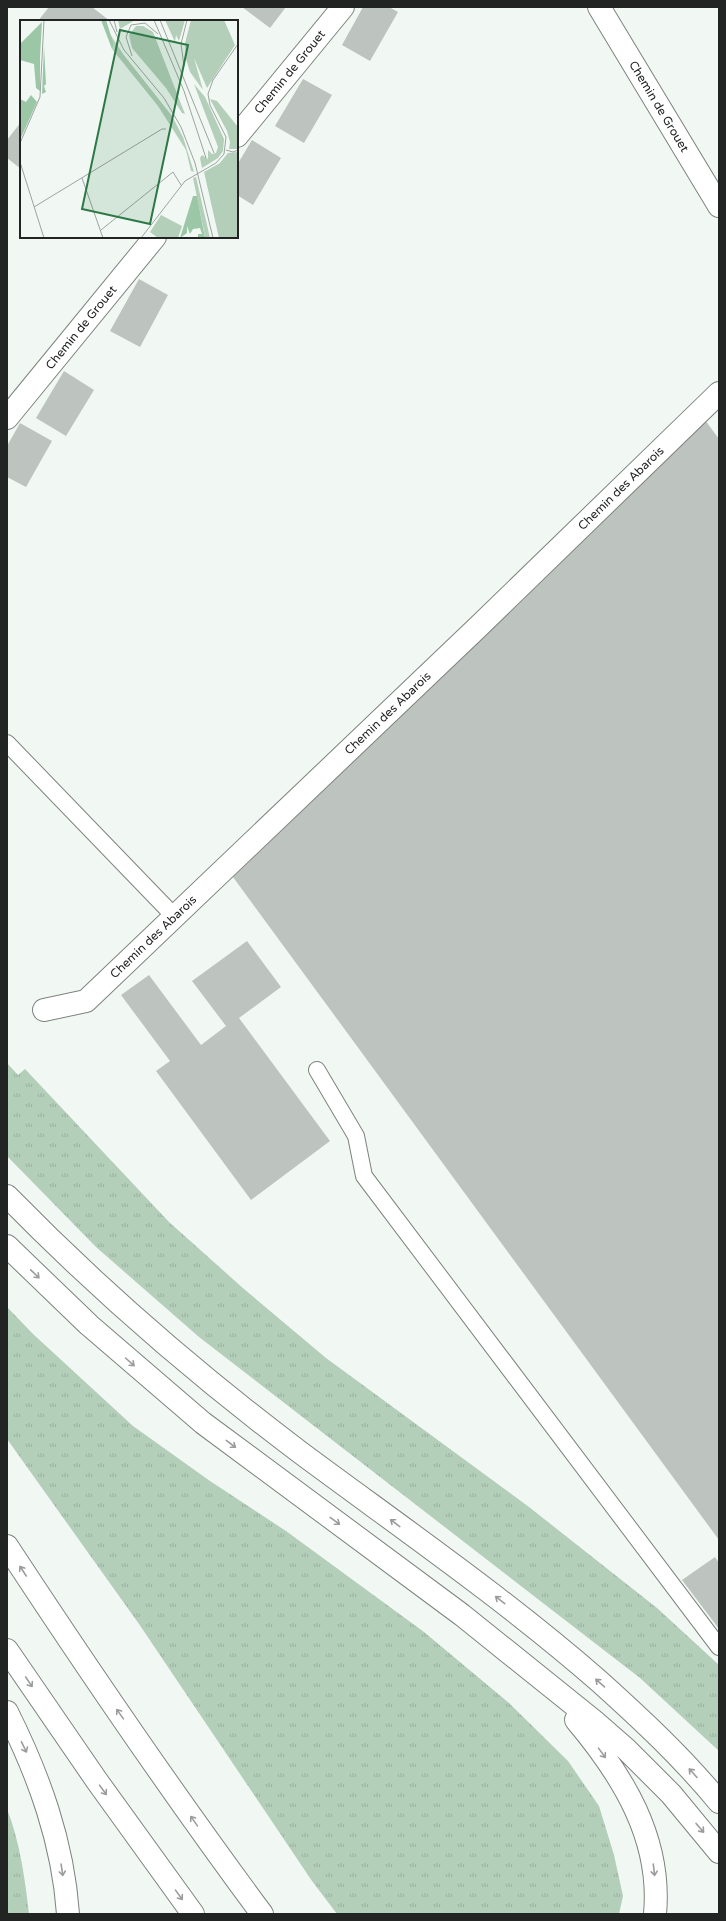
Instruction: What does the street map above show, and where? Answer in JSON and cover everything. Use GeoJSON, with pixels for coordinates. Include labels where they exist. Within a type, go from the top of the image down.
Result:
{"type":"FeatureCollection","features":[{"type":"Feature","properties":{"kind":"main road","name":"Chemin de Grouet"},"geometry":{"type":"LineString","coordinates":[[238,135],[343,7]]}},
{"type":"Feature","properties":{"kind":"main road","name":"Chemin de Grouet"},"geometry":{"type":"LineString","coordinates":[[599,7],[719,206]]}},
{"type":"Feature","properties":{"kind":"main road","name":"Chemin de Grouet"},"geometry":{"type":"LineString","coordinates":[[7,418],[154,238]]}},
{"type":"Feature","properties":{"kind":"main road","name":"Chemin des Abarois"},"geometry":{"type":"LineString","coordinates":[[44,1010],[86,1001],[479,626],[719,393]]}},
{"type":"Feature","properties":{"kind":"main road"},"geometry":{"type":"LineString","coordinates":[[7,1196],[42,1232],[131,1316],[231,1399],[487,1590],[571,1657],[647,1724],[719,1802]]}},
{"type":"Feature","properties":{"kind":"main road"},"geometry":{"type":"LineString","coordinates":[[7,1246],[89,1325],[203,1422],[462,1615],[594,1721],[647,1769],[671,1794],[719,1852]]}},
{"type":"Feature","properties":{"kind":"main road"},"geometry":{"type":"LineString","coordinates":[[7,1546],[76,1650],[217,1853],[262,1914]]}},
{"type":"Feature","properties":{"kind":"main road"},"geometry":{"type":"LineString","coordinates":[[7,1650],[97,1781],[192,1914]]}},
{"type":"Feature","properties":{"kind":"main road"},"geometry":{"type":"LineString","coordinates":[[542,1679],[594,1741],[615,1771],[639,1815],[653,1860],[656,1882],[655,1914]]}},
{"type":"Feature","properties":{"kind":"main road"},"geometry":{"type":"LineString","coordinates":[[7,1712],[29,1756],[44,1796],[61,1860],[68,1914]]}},
{"type":"Feature","properties":{"kind":"main road"},"geometry":{"type":"LineString","coordinates":[[217,1853],[279,1914]]}},
{"type":"Feature","properties":{"kind":"lane"},"geometry":{"type":"LineString","coordinates":[[7,743],[174,916]]}},
{"type":"Feature","properties":{"kind":"lane"},"geometry":{"type":"LineString","coordinates":[[317,1070],[356,1136],[364,1176],[719,1647]]}},
{"type":"Feature","properties":{"kind":"green space"},"geometry":{"type":"Polygon","coordinates":[[[7,1063],[18,1075],[25,1069],[169,1222],[244,1289],[326,1358],[529,1507],[657,1608],[719,1665],[719,1751],[640,1678],[199,1337],[96,1247],[7,1156],[7,1063]]]}},
{"type":"Feature","properties":{"kind":"green space"},"geometry":{"type":"Polygon","coordinates":[[[7,1307],[33,1334],[133,1426],[210,1481],[286,1531],[424,1632],[509,1703],[568,1761],[599,1806],[614,1855],[623,1896],[619,1914],[337,1914],[312,1881],[139,1624],[7,1439],[7,1307]]]}},
{"type":"Feature","properties":{"kind":"green space"},"geometry":{"type":"Polygon","coordinates":[[[7,1809],[19,1847],[29,1914],[7,1914],[7,1809]]]}},
{"type":"Feature","properties":{"kind":"building"},"geometry":{"type":"Polygon","coordinates":[[[49,7],[92,7],[109,20],[39,20],[49,7]]]}},
{"type":"Feature","properties":{"kind":"building"},"geometry":{"type":"Polygon","coordinates":[[[242,7],[286,7],[270,28],[242,7]]]}},
{"type":"Feature","properties":{"kind":"building"},"geometry":{"type":"Polygon","coordinates":[[[363,7],[389,7],[398,12],[370,61],[342,45],[363,7]]]}},
{"type":"Feature","properties":{"kind":"building"},"geometry":{"type":"Polygon","coordinates":[[[303,79],[332,95],[304,143],[275,126],[303,79]]]}},
{"type":"Feature","properties":{"kind":"building"},"geometry":{"type":"Polygon","coordinates":[[[20,123],[20,168],[7,158],[7,140],[20,123]]]}},
{"type":"Feature","properties":{"kind":"building"},"geometry":{"type":"Polygon","coordinates":[[[252,140],[281,158],[253,205],[238,196],[238,163],[252,140]]]}},
{"type":"Feature","properties":{"kind":"building"},"geometry":{"type":"Polygon","coordinates":[[[139,279],[168,295],[140,347],[110,331],[139,279]]]}},
{"type":"Feature","properties":{"kind":"building"},"geometry":{"type":"Polygon","coordinates":[[[64,371],[94,390],[66,436],[36,418],[64,371]]]}},
{"type":"Feature","properties":{"kind":"building"},"geometry":{"type":"Polygon","coordinates":[[[705,420],[719,439],[719,1540],[233,877],[705,420]]]}},
{"type":"Feature","properties":{"kind":"building"},"geometry":{"type":"Polygon","coordinates":[[[20,423],[52,441],[26,487],[7,477],[7,446],[20,423]]]}},
{"type":"Feature","properties":{"kind":"building"},"geometry":{"type":"Polygon","coordinates":[[[247,941],[281,987],[239,1018],[330,1141],[251,1200],[156,1071],[170,1061],[121,995],[149,975],[201,1045],[226,1026],[192,981],[247,941]]]}},
{"type":"Feature","properties":{"kind":"building"},"geometry":{"type":"Polygon","coordinates":[[[715,1557],[719,1563],[719,1629],[682,1580],[715,1557]]]}}]}
